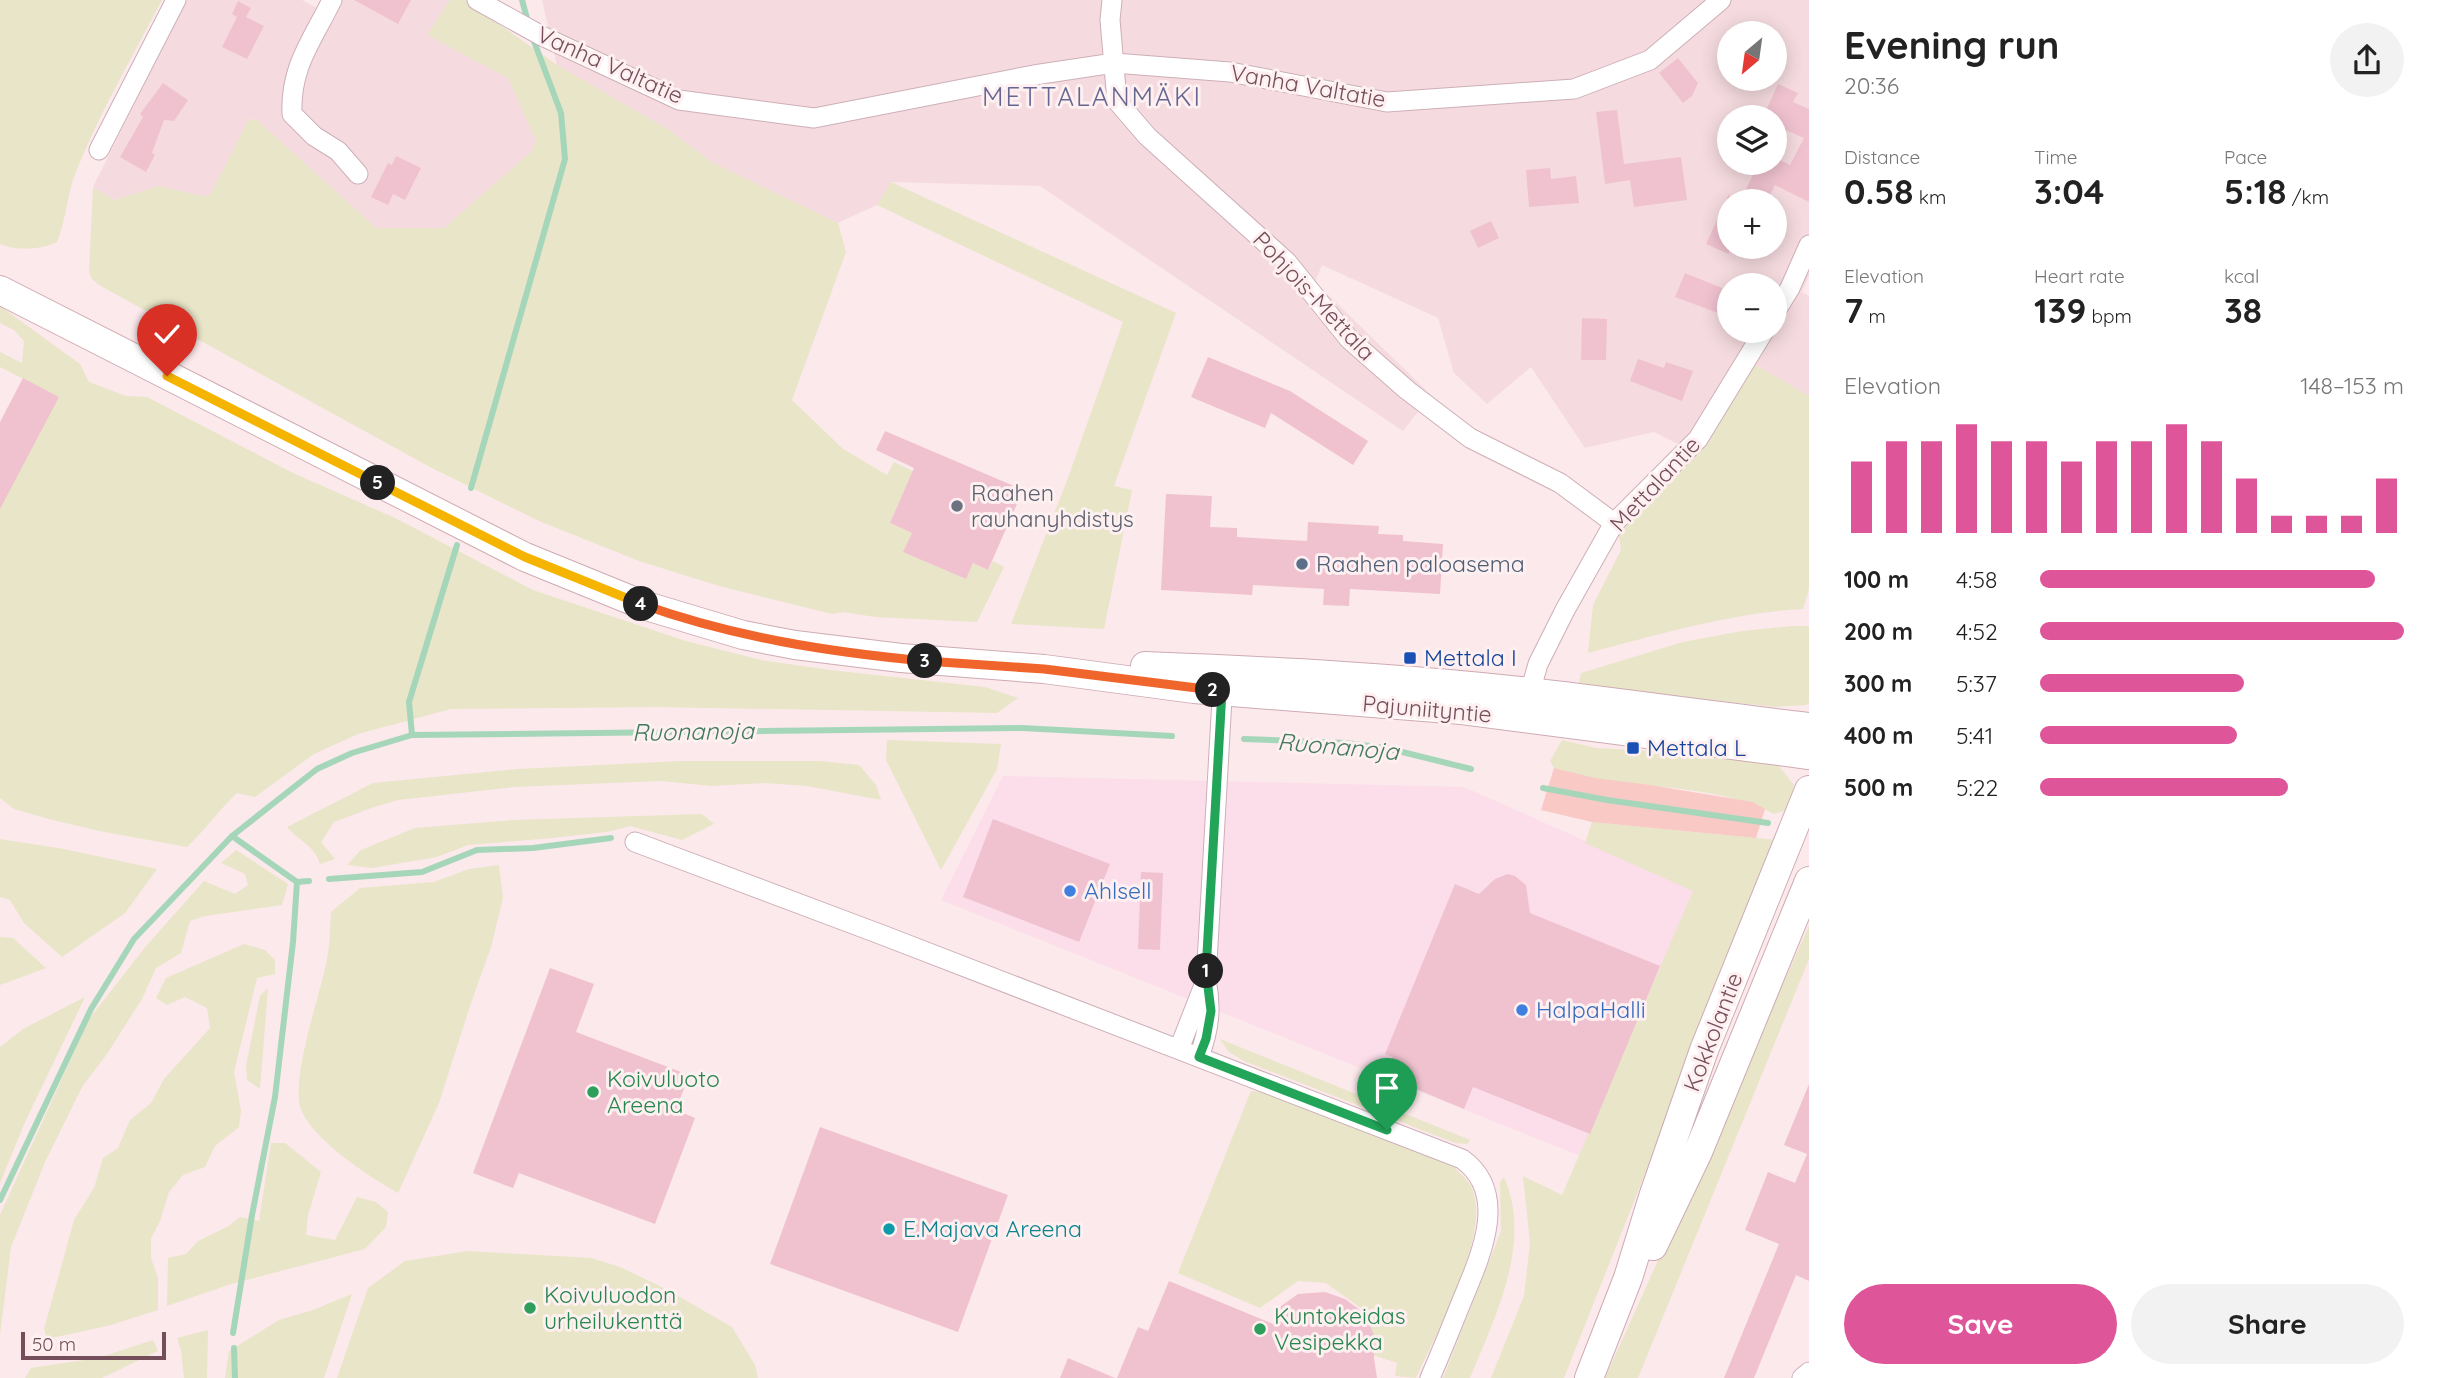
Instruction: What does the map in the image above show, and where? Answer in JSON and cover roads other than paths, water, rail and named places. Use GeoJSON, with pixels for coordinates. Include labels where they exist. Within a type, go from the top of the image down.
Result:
{"type":"FeatureCollection","features":[{"type":"Feature","properties":{"kind":"street"},"geometry":{"type":"LineString","coordinates":[[99,150],[176,0]]}},
{"type":"Feature","properties":{"kind":"street"},"geometry":{"type":"LineString","coordinates":[[332,0],[302,56],[291,92],[292,114],[314,135],[338,151],[358,174]]}},
{"type":"Feature","properties":{"kind":"street","name":"Vanha Valtatie"},"geometry":{"type":"LineString","coordinates":[[477,0],[542,36],[679,100],[814,118],[1034,75],[1114,63],[1230,72],[1387,102],[1574,89],[1650,60],[1721,0]]}},
{"type":"Feature","properties":{"kind":"street","name":"Pohjois-Mettala"},"geometry":{"type":"LineString","coordinates":[[1112,0],[1110,20],[1117,101],[1147,136],[1287,262],[1349,339],[1407,390],[1470,438],[1560,483],[1614,523]]}},
{"type":"Feature","properties":{"kind":"street"},"geometry":{"type":"LineString","coordinates":[[1787,293],[1809,245]]}},
{"type":"Feature","properties":{"kind":"street","name":"Pajuniityntie"},"geometry":{"type":"LineString","coordinates":[[0,290],[525,557],[643,605],[743,635],[795,645],[901,658],[1044,669],[1140,666],[1223,680],[1425,682],[1527,705],[1809,755]]}},
{"type":"Feature","properties":{"kind":"street","name":"Mettalantie"},"geometry":{"type":"LineString","coordinates":[[1527,705],[1538,664],[1614,523],[1698,439],[1757,343]]}},
{"type":"Feature","properties":{"kind":"street"},"geometry":{"type":"LineString","coordinates":[[1199,1057],[1206,1039],[1211,1011],[1206,980],[1223,680]]}},
{"type":"Feature","properties":{"kind":"street","name":"Pajuniityntie"},"geometry":{"type":"LineString","coordinates":[[1527,705],[1809,727]]}},
{"type":"Feature","properties":{"kind":"street","name":"Kokkolantie"},"geometry":{"type":"LineString","coordinates":[[1589,1378],[1629,1278],[1654,1195],[1704,1050],[1809,790]]}},
{"type":"Feature","properties":{"kind":"street"},"geometry":{"type":"LineString","coordinates":[[635,842],[1462,1159],[1477,1173],[1485,1194],[1488,1211],[1485,1241],[1430,1378]]}},
{"type":"Feature","properties":{"kind":"street","name":"Kokkolantie"},"geometry":{"type":"LineString","coordinates":[[1629,1278],[1648,1255],[1698,1153],[1809,881]]}},
{"type":"Feature","properties":{"kind":"street"},"geometry":{"type":"LineString","coordinates":[[1179,1049],[1206,980]]}},
{"type":"Feature","properties":{"kind":"street"},"geometry":{"type":"LineString","coordinates":[[1802,1378],[1809,1372]]}},
{"type":"Feature","properties":{"kind":"waterway","name":"Ruonanoja"},"geometry":{"type":"LineString","coordinates":[[522,0],[528,22]]}},
{"type":"Feature","properties":{"kind":"waterway","name":"Ruonanoja"},"geometry":{"type":"LineString","coordinates":[[471,488],[565,159],[561,113],[532,36]]}},
{"type":"Feature","properties":{"kind":"waterway","name":"Ruonanoja"},"geometry":{"type":"LineString","coordinates":[[412,735],[409,702],[457,545]]}},
{"type":"Feature","properties":{"kind":"waterway","name":"Ruonanoja"},"geometry":{"type":"LineString","coordinates":[[0,1200],[91,1009],[134,939],[232,836],[317,769],[352,753],[412,735],[1022,728],[1172,736]]}},
{"type":"Feature","properties":{"kind":"waterway","name":"Ruonanoja"},"geometry":{"type":"LineString","coordinates":[[1244,739],[1346,743],[1386,748],[1471,769]]}},
{"type":"Feature","properties":{"kind":"waterway","name":"Ruonanoja"},"geometry":{"type":"LineString","coordinates":[[1543,788],[1768,823]]}},
{"type":"Feature","properties":{"kind":"waterway"},"geometry":{"type":"LineString","coordinates":[[232,836],[297,882],[293,942],[275,1097],[233,1333]]}},
{"type":"Feature","properties":{"kind":"waterway"},"geometry":{"type":"LineString","coordinates":[[329,879],[422,872],[477,850],[533,848],[611,838]]}},
{"type":"Feature","properties":{"kind":"waterway"},"geometry":{"type":"LineString","coordinates":[[297,882],[309,881]]}},
{"type":"Feature","properties":{"kind":"waterway"},"geometry":{"type":"LineString","coordinates":[[234,1348],[235,1378]]}},
{"type":"Feature","properties":{"kind":"place","name":"Raahen rauhanyhdistys"},"geometry":{"type":"Point","coordinates":[957,506]}},
{"type":"Feature","properties":{"kind":"place","name":"Raahen paloasema"},"geometry":{"type":"Point","coordinates":[1302,564]}},
{"type":"Feature","properties":{"kind":"place","name":"Mettala I"},"geometry":{"type":"Point","coordinates":[1410,658]}},
{"type":"Feature","properties":{"kind":"place","name":"Mettala L"},"geometry":{"type":"Point","coordinates":[1633,748]}},
{"type":"Feature","properties":{"kind":"place","name":"Ahlsell"},"geometry":{"type":"Point","coordinates":[1070,891]}},
{"type":"Feature","properties":{"kind":"place","name":"HalpaHalli"},"geometry":{"type":"Point","coordinates":[1522,1010]}},
{"type":"Feature","properties":{"kind":"place","name":"Koivuluoto Areena"},"geometry":{"type":"Point","coordinates":[593,1092]}},
{"type":"Feature","properties":{"kind":"place","name":"E.Majava Areena"},"geometry":{"type":"Point","coordinates":[889,1229]}},
{"type":"Feature","properties":{"kind":"place","name":"Koivuluodon urheilukenttä"},"geometry":{"type":"Point","coordinates":[530,1308]}},
{"type":"Feature","properties":{"kind":"place","name":"Kuntokeidas Vesipekka"},"geometry":{"type":"Point","coordinates":[1260,1329]}},
{"type":"Feature","properties":{"kind":"district","name":"METTALANMÄKI"},"geometry":{"type":"Point","coordinates":[1092,97]}}]}
